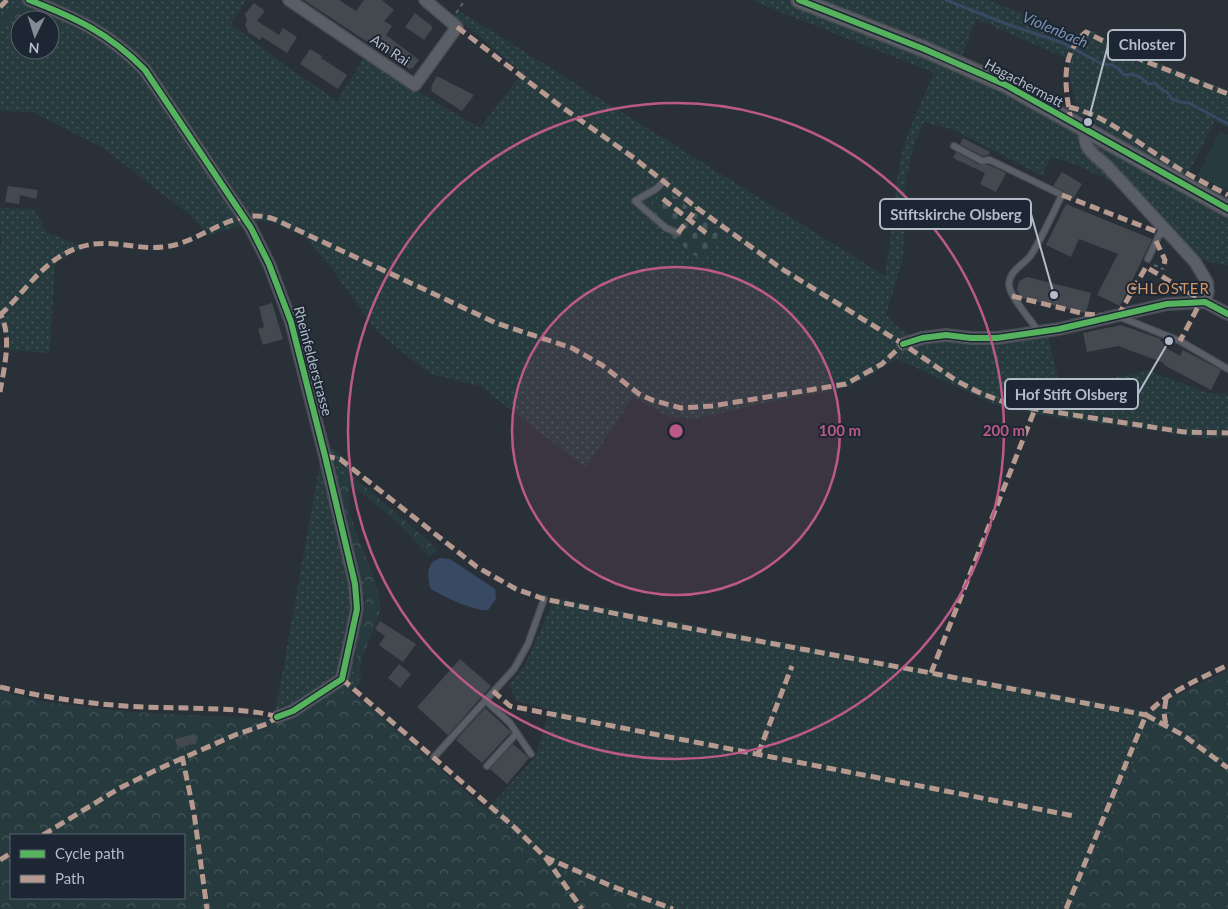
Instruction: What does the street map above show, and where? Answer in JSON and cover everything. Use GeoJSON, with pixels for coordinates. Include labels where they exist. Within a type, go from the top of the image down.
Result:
{"type":"FeatureCollection","features":[{"type":"Feature","properties":{"kind":"street","name":"Rheinfelderstrasse"},"geometry":{"type":"LineString","coordinates":[[29,0],[63,13],[99,31],[131,56],[144,70],[251,228],[269,264],[291,322],[326,456],[355,584],[357,609],[342,679],[294,711],[277,717]]}},
{"type":"Feature","properties":{"kind":"street"},"geometry":{"type":"LineString","coordinates":[[424,0],[454,24]]}},
{"type":"Feature","properties":{"kind":"street","name":"Hagachermatt"},"geometry":{"type":"LineString","coordinates":[[799,0],[924,49],[1006,85],[1228,209]]}},
{"type":"Feature","properties":{"kind":"street","name":"Am Rai"},"geometry":{"type":"LineString","coordinates":[[291,1],[415,84],[454,24]]}},
{"type":"Feature","properties":{"kind":"street"},"geometry":{"type":"LineString","coordinates":[[1085,130],[1084,141],[1091,152],[1108,166],[1195,262],[1207,282],[1206,302]]}},
{"type":"Feature","properties":{"kind":"street"},"geometry":{"type":"LineString","coordinates":[[903,344],[922,338],[946,335],[971,338],[997,338],[1038,332],[1167,304],[1206,302],[1228,314]]}},
{"type":"Feature","properties":{"kind":"lane"},"geometry":{"type":"LineString","coordinates":[[954,146],[982,161],[990,160],[1062,195],[1030,256],[1017,268],[1009,285],[1012,296],[1038,332]]}},
{"type":"Feature","properties":{"kind":"lane"},"geometry":{"type":"LineString","coordinates":[[664,182],[635,201],[666,228],[678,233]]}},
{"type":"Feature","properties":{"kind":"lane"},"geometry":{"type":"LineString","coordinates":[[1148,259],[1160,233],[1173,238]]}},
{"type":"Feature","properties":{"kind":"lane"},"geometry":{"type":"LineString","coordinates":[[1118,316],[1180,341],[1228,369]]}},
{"type":"Feature","properties":{"kind":"lane"},"geometry":{"type":"LineString","coordinates":[[434,757],[514,669],[528,644],[544,598]]}},
{"type":"Feature","properties":{"kind":"lane"},"geometry":{"type":"LineString","coordinates":[[485,700],[510,723],[531,754]]}},
{"type":"Feature","properties":{"kind":"lane"},"geometry":{"type":"LineString","coordinates":[[487,766],[517,733]]}},
{"type":"Feature","properties":{"kind":"path"},"geometry":{"type":"LineString","coordinates":[[454,24],[465,0]]}},
{"type":"Feature","properties":{"kind":"path"},"geometry":{"type":"LineString","coordinates":[[1154,264],[1163,270]]}},
{"type":"Feature","properties":{"kind":"green space"},"geometry":{"type":"Polygon","coordinates":[[[0,0],[247,0],[231,24],[282,63],[337,101],[365,56],[417,91],[480,128],[522,73],[455,16],[459,11],[885,276],[900,161],[913,122],[934,73],[751,0],[787,0],[990,84],[1228,217],[1228,266],[1205,261],[1197,255],[1120,171],[1112,182],[1077,165],[1051,157],[1042,176],[954,130],[924,122],[915,142],[906,178],[903,259],[886,314],[893,323],[910,336],[1048,336],[1060,387],[1149,371],[1209,393],[1228,394],[1228,437],[1205,438],[1033,414],[996,405],[897,359],[861,381],[842,389],[760,404],[694,419],[667,416],[633,397],[586,468],[480,386],[434,375],[409,358],[375,329],[332,269],[305,237],[272,222],[261,221],[208,236],[192,217],[103,148],[33,112],[0,111],[0,0]],[[664,189],[644,215],[692,211],[664,189]]]}},
{"type":"Feature","properties":{"kind":"green space"},"geometry":{"type":"Polygon","coordinates":[[[815,0],[987,0],[1076,34],[1092,31],[1125,50],[1228,90],[1228,121],[1193,103],[1201,113],[1215,121],[1186,178],[1078,114],[1069,75],[1069,63],[1061,56],[976,19],[961,58],[815,0]]]}},
{"type":"Feature","properties":{"kind":"green space"},"geometry":{"type":"Polygon","coordinates":[[[30,7],[38,10],[13,10],[30,7]]]}},
{"type":"Feature","properties":{"kind":"green space"},"geometry":{"type":"Polygon","coordinates":[[[10,12],[10,20],[0,24],[0,17],[10,12]]]}},
{"type":"Feature","properties":{"kind":"green space"},"geometry":{"type":"Polygon","coordinates":[[[1193,103],[1228,121],[1228,128],[1190,105],[1193,103]]]}},
{"type":"Feature","properties":{"kind":"green space"},"geometry":{"type":"Polygon","coordinates":[[[1220,131],[1228,135],[1228,191],[1197,176],[1220,131]]]}},
{"type":"Feature","properties":{"kind":"green space"},"geometry":{"type":"Polygon","coordinates":[[[664,188],[724,235],[703,262],[644,215],[664,188]]]}},
{"type":"Feature","properties":{"kind":"green space"},"geometry":{"type":"Polygon","coordinates":[[[0,208],[35,209],[46,232],[86,248],[76,251],[55,264],[50,353],[8,350],[3,328],[0,325],[0,245],[2,244],[0,208]]]}},
{"type":"Feature","properties":{"kind":"green space"},"geometry":{"type":"Polygon","coordinates":[[[326,443],[352,463],[349,473],[339,476],[351,544],[366,585],[361,632],[354,661],[355,678],[362,681],[351,693],[339,694],[324,700],[290,720],[274,719],[321,458],[326,443]]]}},
{"type":"Feature","properties":{"kind":"green space"},"geometry":{"type":"Polygon","coordinates":[[[349,473],[438,551],[429,557],[381,508],[349,487],[349,503],[352,518],[378,590],[380,605],[376,623],[361,664],[360,673],[362,681],[355,678],[355,666],[365,610],[366,587],[345,526],[339,496],[339,476],[349,473]]]}},
{"type":"Feature","properties":{"kind":"green space"},"geometry":{"type":"Polygon","coordinates":[[[553,597],[1152,712],[1139,754],[1073,909],[658,909],[543,861],[487,810],[535,757],[550,710],[517,701],[509,685],[524,667],[550,609],[553,597]]]}},
{"type":"Feature","properties":{"kind":"green space"},"geometry":{"type":"Polygon","coordinates":[[[1228,670],[1228,909],[1073,909],[1139,754],[1152,712],[1168,700],[1228,670]]]}},
{"type":"Feature","properties":{"kind":"green space"},"geometry":{"type":"Polygon","coordinates":[[[0,691],[45,702],[132,712],[290,720],[324,700],[339,694],[351,693],[373,709],[543,861],[658,909],[0,909],[0,691]]]}},
{"type":"Feature","properties":{"kind":"water"},"geometry":{"type":"Polygon","coordinates":[[[440,558],[450,559],[495,589],[496,599],[488,610],[458,603],[430,588],[428,574],[430,566],[435,560],[440,558]]]}},
{"type":"Feature","properties":{"kind":"building"},"geometry":{"type":"Polygon","coordinates":[[[304,0],[339,0],[356,11],[364,0],[382,0],[394,10],[384,21],[392,26],[386,35],[419,60],[412,69],[409,69],[374,43],[372,45],[304,0]]]}},
{"type":"Feature","properties":{"kind":"building"},"geometry":{"type":"Polygon","coordinates":[[[254,3],[265,11],[257,21],[279,35],[283,28],[297,37],[287,53],[262,37],[260,40],[248,32],[245,24],[247,21],[245,14],[254,3]]]}},
{"type":"Feature","properties":{"kind":"building"},"geometry":{"type":"Polygon","coordinates":[[[415,13],[433,27],[424,40],[405,27],[415,13]]]}},
{"type":"Feature","properties":{"kind":"building"},"geometry":{"type":"Polygon","coordinates":[[[310,49],[347,75],[338,89],[300,64],[310,49]]]}},
{"type":"Feature","properties":{"kind":"building"},"geometry":{"type":"Polygon","coordinates":[[[437,76],[474,95],[462,111],[431,91],[437,76]]]}},
{"type":"Feature","properties":{"kind":"building"},"geometry":{"type":"Polygon","coordinates":[[[963,138],[990,152],[988,155],[983,156],[960,144],[963,138]]]}},
{"type":"Feature","properties":{"kind":"building"},"geometry":{"type":"Polygon","coordinates":[[[956,152],[980,165],[989,165],[1006,173],[996,192],[980,184],[985,173],[953,158],[956,152]]]}},
{"type":"Feature","properties":{"kind":"building"},"geometry":{"type":"Polygon","coordinates":[[[1062,172],[1082,184],[1073,199],[1064,191],[1053,186],[1062,172]]]}},
{"type":"Feature","properties":{"kind":"building"},"geometry":{"type":"Polygon","coordinates":[[[8,186],[38,190],[36,199],[20,195],[19,204],[5,202],[8,186]]]}},
{"type":"Feature","properties":{"kind":"building"},"geometry":{"type":"Polygon","coordinates":[[[1066,204],[1152,239],[1120,306],[1097,295],[1118,254],[1079,239],[1071,257],[1046,245],[1066,204]]]}},
{"type":"Feature","properties":{"kind":"building"},"geometry":{"type":"Polygon","coordinates":[[[1027,277],[1091,293],[1087,309],[1084,313],[1021,298],[1017,290],[1019,281],[1027,277]]]}},
{"type":"Feature","properties":{"kind":"building"},"geometry":{"type":"Polygon","coordinates":[[[272,303],[283,339],[263,345],[258,329],[264,327],[259,307],[272,303]]]}},
{"type":"Feature","properties":{"kind":"building"},"geometry":{"type":"Polygon","coordinates":[[[1121,325],[1161,339],[1160,341],[1166,342],[1164,347],[1180,356],[1183,350],[1221,370],[1211,390],[1164,365],[1164,363],[1118,346],[1087,352],[1083,333],[1121,325]]]}},
{"type":"Feature","properties":{"kind":"building"},"geometry":{"type":"Polygon","coordinates":[[[380,621],[416,644],[403,662],[379,645],[385,636],[375,629],[380,621]]]}},
{"type":"Feature","properties":{"kind":"building"},"geometry":{"type":"Polygon","coordinates":[[[460,659],[491,686],[448,735],[417,707],[460,659]]]}},
{"type":"Feature","properties":{"kind":"building"},"geometry":{"type":"Polygon","coordinates":[[[399,664],[411,674],[400,688],[388,678],[399,664]]]}},
{"type":"Feature","properties":{"kind":"building"},"geometry":{"type":"Polygon","coordinates":[[[485,708],[511,732],[482,763],[456,740],[485,708]]]}},
{"type":"Feature","properties":{"kind":"building"},"geometry":{"type":"Polygon","coordinates":[[[195,734],[197,743],[178,748],[175,739],[195,734]]]}},
{"type":"Feature","properties":{"kind":"building"},"geometry":{"type":"Polygon","coordinates":[[[513,744],[529,758],[507,784],[490,769],[513,744]]]}},
{"type":"Feature","properties":{"kind":"waterway","name":"Violenbach"},"geometry":{"type":"LineString","coordinates":[[946,0],[1004,23],[1063,43],[1102,64],[1118,68],[1124,75],[1131,74],[1148,84],[1155,83],[1167,92],[1172,99],[1189,103],[1228,124]]}},
{"type":"Feature","properties":{"kind":"marked path"},"geometry":{"type":"LineString","coordinates":[[0,7],[7,0]]}},
{"type":"Feature","properties":{"kind":"marked path"},"geometry":{"type":"LineString","coordinates":[[457,27],[559,105],[634,158],[697,208],[782,269],[903,344],[957,381],[1001,401],[1035,409],[1184,432],[1228,433]]}},
{"type":"Feature","properties":{"kind":"marked path"},"geometry":{"type":"LineString","coordinates":[[1071,122],[1066,74],[1071,52],[1077,41],[1086,32],[1132,56],[1228,94]]}},
{"type":"Feature","properties":{"kind":"marked path"},"geometry":{"type":"LineString","coordinates":[[1069,107],[1095,116],[1108,123],[1155,154],[1228,195]]}},
{"type":"Feature","properties":{"kind":"marked path"},"geometry":{"type":"LineString","coordinates":[[1062,195],[1160,233]]}},
{"type":"Feature","properties":{"kind":"marked path"},"geometry":{"type":"LineString","coordinates":[[663,199],[706,233]]}},
{"type":"Feature","properties":{"kind":"marked path"},"geometry":{"type":"LineString","coordinates":[[678,233],[697,208]]}},
{"type":"Feature","properties":{"kind":"marked path"},"geometry":{"type":"LineString","coordinates":[[0,315],[47,266],[66,253],[80,247],[106,243],[143,247],[170,246],[196,237],[233,220],[260,216],[274,219],[496,323],[572,348],[602,365],[639,394],[652,400],[681,408],[712,406],[846,384],[882,364],[903,344]]}},
{"type":"Feature","properties":{"kind":"marked path"},"geometry":{"type":"LineString","coordinates":[[1156,241],[1165,260],[1163,269]]}},
{"type":"Feature","properties":{"kind":"marked path"},"geometry":{"type":"LineString","coordinates":[[1118,316],[1146,267],[1205,302],[1198,307],[1180,341]]}},
{"type":"Feature","properties":{"kind":"marked path"},"geometry":{"type":"LineString","coordinates":[[1012,296],[1085,314],[1100,315]]}},
{"type":"Feature","properties":{"kind":"marked path"},"geometry":{"type":"LineString","coordinates":[[0,392],[7,343],[1,315]]}},
{"type":"Feature","properties":{"kind":"marked path"},"geometry":{"type":"LineString","coordinates":[[931,673],[1035,409]]}},
{"type":"Feature","properties":{"kind":"marked path"},"geometry":{"type":"LineString","coordinates":[[325,456],[340,459],[477,567],[516,589],[544,599],[1146,715],[1164,699],[1228,665]]}},
{"type":"Feature","properties":{"kind":"marked path"},"geometry":{"type":"LineString","coordinates":[[758,754],[792,666]]}},
{"type":"Feature","properties":{"kind":"marked path"},"geometry":{"type":"LineString","coordinates":[[342,679],[513,826],[545,857],[609,885],[673,909]]}},
{"type":"Feature","properties":{"kind":"marked path"},"geometry":{"type":"LineString","coordinates":[[0,687],[89,703],[236,710],[277,717]]}},
{"type":"Feature","properties":{"kind":"marked path"},"geometry":{"type":"LineString","coordinates":[[493,691],[510,706],[1074,816]]}},
{"type":"Feature","properties":{"kind":"marked path"},"geometry":{"type":"LineString","coordinates":[[1166,699],[1164,713],[1166,726]]}},
{"type":"Feature","properties":{"kind":"marked path"},"geometry":{"type":"LineString","coordinates":[[1066,909],[1146,715],[1183,735],[1228,768]]}},
{"type":"Feature","properties":{"kind":"marked path"},"geometry":{"type":"LineString","coordinates":[[45,834],[118,789],[235,735],[267,724],[277,717]]}},
{"type":"Feature","properties":{"kind":"marked path"},"geometry":{"type":"LineString","coordinates":[[182,756],[194,813],[207,909]]}},
{"type":"Feature","properties":{"kind":"marked path"},"geometry":{"type":"LineString","coordinates":[[0,860],[10,854]]}},
{"type":"Feature","properties":{"kind":"marked path"},"geometry":{"type":"LineString","coordinates":[[545,857],[582,909]]}},
{"type":"Feature","properties":{"kind":"cycle path"},"geometry":{"type":"LineString","coordinates":[[29,0],[77,20],[105,36],[145,70],[251,228],[269,264],[291,322],[355,584],[357,609],[342,679],[293,711],[277,717]]}},
{"type":"Feature","properties":{"kind":"cycle path"},"geometry":{"type":"LineString","coordinates":[[799,0],[924,49],[1006,85],[1228,209]]}},
{"type":"Feature","properties":{"kind":"cycle path"},"geometry":{"type":"LineString","coordinates":[[903,344],[922,338],[946,335],[971,338],[997,338],[1059,329],[1167,304],[1205,302],[1228,314]]}},
{"type":"Feature","properties":{"kind":"place","name":"Chloster"},"geometry":{"type":"Point","coordinates":[1088,122]}},
{"type":"Feature","properties":{"kind":"place","name":"Stiftskirche Olsberg"},"geometry":{"type":"Point","coordinates":[1054,295]}},
{"type":"Feature","properties":{"kind":"place","name":"Hof Stift Olsberg"},"geometry":{"type":"Point","coordinates":[1169,341]}},
{"type":"Feature","properties":{"kind":"district","name":"CHLOSTER"},"geometry":{"type":"Point","coordinates":[1168,289]}}]}
